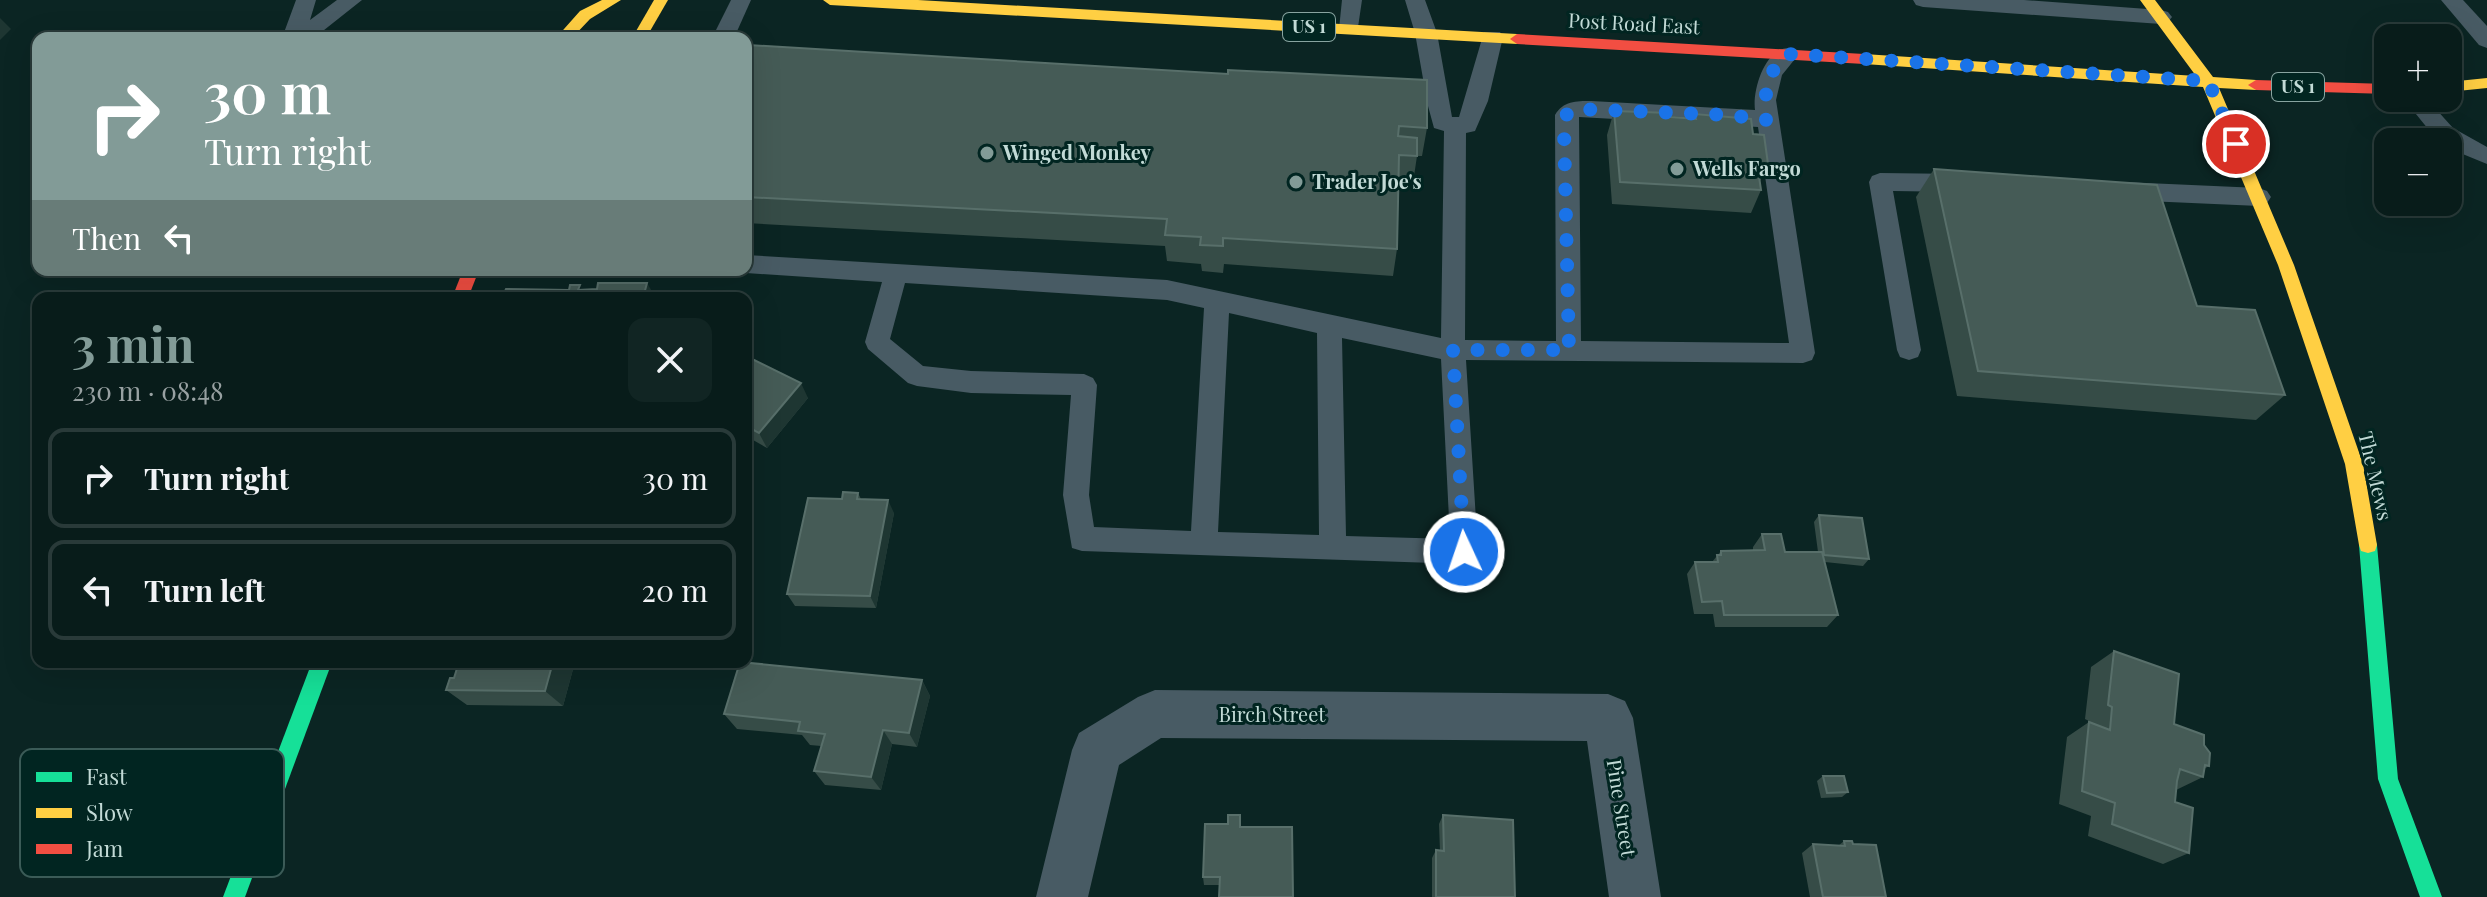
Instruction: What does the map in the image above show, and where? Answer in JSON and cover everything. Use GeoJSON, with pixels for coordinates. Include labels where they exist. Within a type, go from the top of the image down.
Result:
{"type":"FeatureCollection","features":[{"type":"Feature","properties":{"kind":"main road"},"geometry":{"type":"LineString","coordinates":[[568,32],[590,10],[614,0]]}},
{"type":"Feature","properties":{"kind":"main road"},"geometry":{"type":"LineString","coordinates":[[642,32],[661,0]]}},
{"type":"Feature","properties":{"kind":"main road","name":"Post Road East"},"geometry":{"type":"LineString","coordinates":[[830,0],[1000,5],[1350,29],[2374,88]]}},
{"type":"Feature","properties":{"kind":"main road","name":"The Mews"},"geometry":{"type":"LineString","coordinates":[[2153,5],[2208,81],[2259,197],[2286,265],[2354,464],[2366,522],[2388,779],[2431,897]]}},
{"type":"Feature","properties":{"kind":"main road"},"geometry":{"type":"LineString","coordinates":[[2462,86],[2487,83]]}},
{"type":"Feature","properties":{"kind":"main road"},"geometry":{"type":"LineString","coordinates":[[284,763],[320,668]]}},
{"type":"Feature","properties":{"kind":"main road"},"geometry":{"type":"LineString","coordinates":[[234,897],[241,877]]}},
{"type":"Feature","properties":{"kind":"street","name":"Birch Street"},"geometry":{"type":"LineString","coordinates":[[1062,897],[1097,750],[1155,714],[1608,718]]}},
{"type":"Feature","properties":{"kind":"street","name":"Pine Street"},"geometry":{"type":"LineString","coordinates":[[1608,718],[1635,897]]}},
{"type":"Feature","properties":{"kind":"lane"},"geometry":{"type":"LineString","coordinates":[[298,32],[306,0]]}},
{"type":"Feature","properties":{"kind":"lane"},"geometry":{"type":"LineString","coordinates":[[305,32],[352,0]]}},
{"type":"Feature","properties":{"kind":"lane"},"geometry":{"type":"LineString","coordinates":[[726,32],[741,0]]}},
{"type":"Feature","properties":{"kind":"lane"},"geometry":{"type":"LineString","coordinates":[[1350,29],[1352,0]]}},
{"type":"Feature","properties":{"kind":"lane"},"geometry":{"type":"LineString","coordinates":[[1415,0],[1426,33],[1442,122],[1455,126],[1467,125],[1492,37]]}},
{"type":"Feature","properties":{"kind":"lane"},"geometry":{"type":"LineString","coordinates":[[2451,0],[2487,40]]}},
{"type":"Feature","properties":{"kind":"lane"},"geometry":{"type":"LineString","coordinates":[[1927,1],[2153,5]]}},
{"type":"Feature","properties":{"kind":"lane"},"geometry":{"type":"LineString","coordinates":[[752,264],[1167,290],[1453,350],[1803,353],[1766,120],[1767,83],[1777,63],[1788,54]]}},
{"type":"Feature","properties":{"kind":"lane"},"geometry":{"type":"LineString","coordinates":[[1364,91],[1437,99]]}},
{"type":"Feature","properties":{"kind":"lane"},"geometry":{"type":"LineString","coordinates":[[1569,350],[1566,115],[1575,109],[1591,109],[1729,115],[1766,120]]}},
{"type":"Feature","properties":{"kind":"lane"},"geometry":{"type":"LineString","coordinates":[[2424,112],[2434,127],[2452,141],[2487,156]]}},
{"type":"Feature","properties":{"kind":"lane"},"geometry":{"type":"LineString","coordinates":[[896,274],[877,342],[917,376],[971,382],[1084,385],[1076,495],[1082,539],[1464,552],[1453,350],[1455,126]]}},
{"type":"Feature","properties":{"kind":"lane"},"geometry":{"type":"LineString","coordinates":[[1909,350],[1880,182],[1979,184]]}},
{"type":"Feature","properties":{"kind":"lane"},"geometry":{"type":"LineString","coordinates":[[2104,190],[2259,197]]}},
{"type":"Feature","properties":{"kind":"lane"},"geometry":{"type":"LineString","coordinates":[[1204,543],[1217,300]]}},
{"type":"Feature","properties":{"kind":"lane"},"geometry":{"type":"LineString","coordinates":[[1329,326],[1333,548]]}},
{"type":"Feature","properties":{"kind":"building"},"geometry":{"type":"Polygon","coordinates":[[[752,45],[1228,74],[1228,70],[1427,80],[1427,128],[1399,126],[1398,136],[1417,138],[1417,156],[1399,155],[1397,249],[1223,238],[1223,246],[1200,245],[1201,237],[1165,235],[1167,219],[752,197],[752,45]]]}},
{"type":"Feature","properties":{"kind":"building"},"geometry":{"type":"Polygon","coordinates":[[[1614,111],[1670,113],[1671,117],[1696,119],[1695,114],[1751,119],[1753,134],[1764,135],[1768,164],[1757,163],[1761,190],[1620,182],[1614,111]]]}},
{"type":"Feature","properties":{"kind":"building"},"geometry":{"type":"Polygon","coordinates":[[[1934,169],[2157,185],[2197,306],[2255,310],[2285,395],[1978,371],[1934,169]]]}},
{"type":"Feature","properties":{"kind":"building"},"geometry":{"type":"Polygon","coordinates":[[[598,283],[647,283],[645,292],[505,292],[506,289],[569,290],[570,285],[580,285],[578,290],[597,289],[598,283]]]}},
{"type":"Feature","properties":{"kind":"building"},"geometry":{"type":"Polygon","coordinates":[[[752,359],[801,383],[759,433],[752,429],[752,359]]]}},
{"type":"Feature","properties":{"kind":"building"},"geometry":{"type":"Polygon","coordinates":[[[843,492],[858,493],[857,499],[888,500],[870,596],[787,594],[808,498],[842,499],[843,492]]]}},
{"type":"Feature","properties":{"kind":"building"},"geometry":{"type":"Polygon","coordinates":[[[1819,515],[1862,518],[1869,559],[1824,555],[1819,515]]]}},
{"type":"Feature","properties":{"kind":"building"},"geometry":{"type":"Polygon","coordinates":[[[1762,534],[1781,534],[1785,552],[1822,552],[1838,615],[1724,615],[1722,601],[1702,602],[1695,562],[1718,562],[1717,555],[1721,555],[1721,551],[1765,550],[1762,534]]]}},
{"type":"Feature","properties":{"kind":"building"},"geometry":{"type":"Polygon","coordinates":[[[2114,651],[2179,674],[2174,724],[2204,735],[2204,745],[2210,753],[2209,766],[2205,765],[2203,777],[2180,769],[2177,781],[2175,802],[2193,808],[2189,853],[2112,824],[2115,803],[2082,791],[2089,722],[2110,730],[2112,707],[2108,705],[2114,651]]]}},
{"type":"Feature","properties":{"kind":"building"},"geometry":{"type":"Polygon","coordinates":[[[752,663],[922,680],[909,733],[883,730],[871,777],[814,771],[825,734],[798,731],[800,722],[724,714],[738,668],[752,668],[752,663]]]}},
{"type":"Feature","properties":{"kind":"building"},"geometry":{"type":"Polygon","coordinates":[[[457,668],[551,668],[545,691],[446,690],[450,678],[454,678],[457,668]]]}},
{"type":"Feature","properties":{"kind":"building"},"geometry":{"type":"Polygon","coordinates":[[[1823,776],[1844,776],[1848,792],[1827,793],[1823,776]]]}},
{"type":"Feature","properties":{"kind":"building"},"geometry":{"type":"Polygon","coordinates":[[[1228,815],[1240,815],[1240,827],[1292,827],[1293,897],[1219,897],[1220,877],[1203,877],[1205,824],[1228,824],[1228,815]]]}},
{"type":"Feature","properties":{"kind":"building"},"geometry":{"type":"Polygon","coordinates":[[[1443,815],[1513,820],[1515,897],[1436,897],[1436,850],[1444,851],[1443,815]]]}},
{"type":"Feature","properties":{"kind":"building"},"geometry":{"type":"Polygon","coordinates":[[[1844,841],[1876,845],[1886,897],[1823,897],[1813,844],[1845,846],[1844,841]]]}},
{"type":"Feature","properties":{"kind":"traffic: fast"},"geometry":{"type":"LineString","coordinates":[[2368,545],[2388,779],[2431,897]]}},
{"type":"Feature","properties":{"kind":"traffic: fast"},"geometry":{"type":"LineString","coordinates":[[284,763],[320,668]]}},
{"type":"Feature","properties":{"kind":"traffic: fast"},"geometry":{"type":"LineString","coordinates":[[234,897],[241,877]]}},
{"type":"Feature","properties":{"kind":"traffic: slow"},"geometry":{"type":"LineString","coordinates":[[569,32],[585,15],[614,0]]}},
{"type":"Feature","properties":{"kind":"traffic: slow"},"geometry":{"type":"LineString","coordinates":[[642,32],[661,0]]}},
{"type":"Feature","properties":{"kind":"traffic: slow"},"geometry":{"type":"LineString","coordinates":[[830,0],[1517,39]]}},
{"type":"Feature","properties":{"kind":"traffic: slow"},"geometry":{"type":"LineString","coordinates":[[2147,0],[2208,81],[2286,265],[2354,464],[2368,545]]}},
{"type":"Feature","properties":{"kind":"traffic: slow"},"geometry":{"type":"LineString","coordinates":[[1864,59],[2256,85]]}},
{"type":"Feature","properties":{"kind":"traffic: slow"},"geometry":{"type":"LineString","coordinates":[[2462,86],[2487,83]]}},
{"type":"Feature","properties":{"kind":"traffic: jam"},"geometry":{"type":"LineString","coordinates":[[1517,39],[1864,59]]}},
{"type":"Feature","properties":{"kind":"traffic: jam"},"geometry":{"type":"LineString","coordinates":[[2256,85],[2374,89]]}},
{"type":"Feature","properties":{"kind":"traffic: jam"},"geometry":{"type":"LineString","coordinates":[[462,292],[469,276]]}},
{"type":"Feature","properties":{"kind":"place","name":"Winged Monkey"},"geometry":{"type":"Point","coordinates":[987,153]}},
{"type":"Feature","properties":{"kind":"place","name":"Wells Fargo"},"geometry":{"type":"Point","coordinates":[1677,169]}},
{"type":"Feature","properties":{"kind":"place","name":"Trader Joe's"},"geometry":{"type":"Point","coordinates":[1296,182]}},
{"type":"Feature","properties":{"kind":"route"},"geometry":{"type":"LineString","coordinates":[[1464,552],[1453,350],[1569,350],[1564,129],[1566,115],[1575,109],[1729,115],[1766,120],[1767,83],[1777,63],[1788,54],[2208,81],[2236,144]]}}]}
